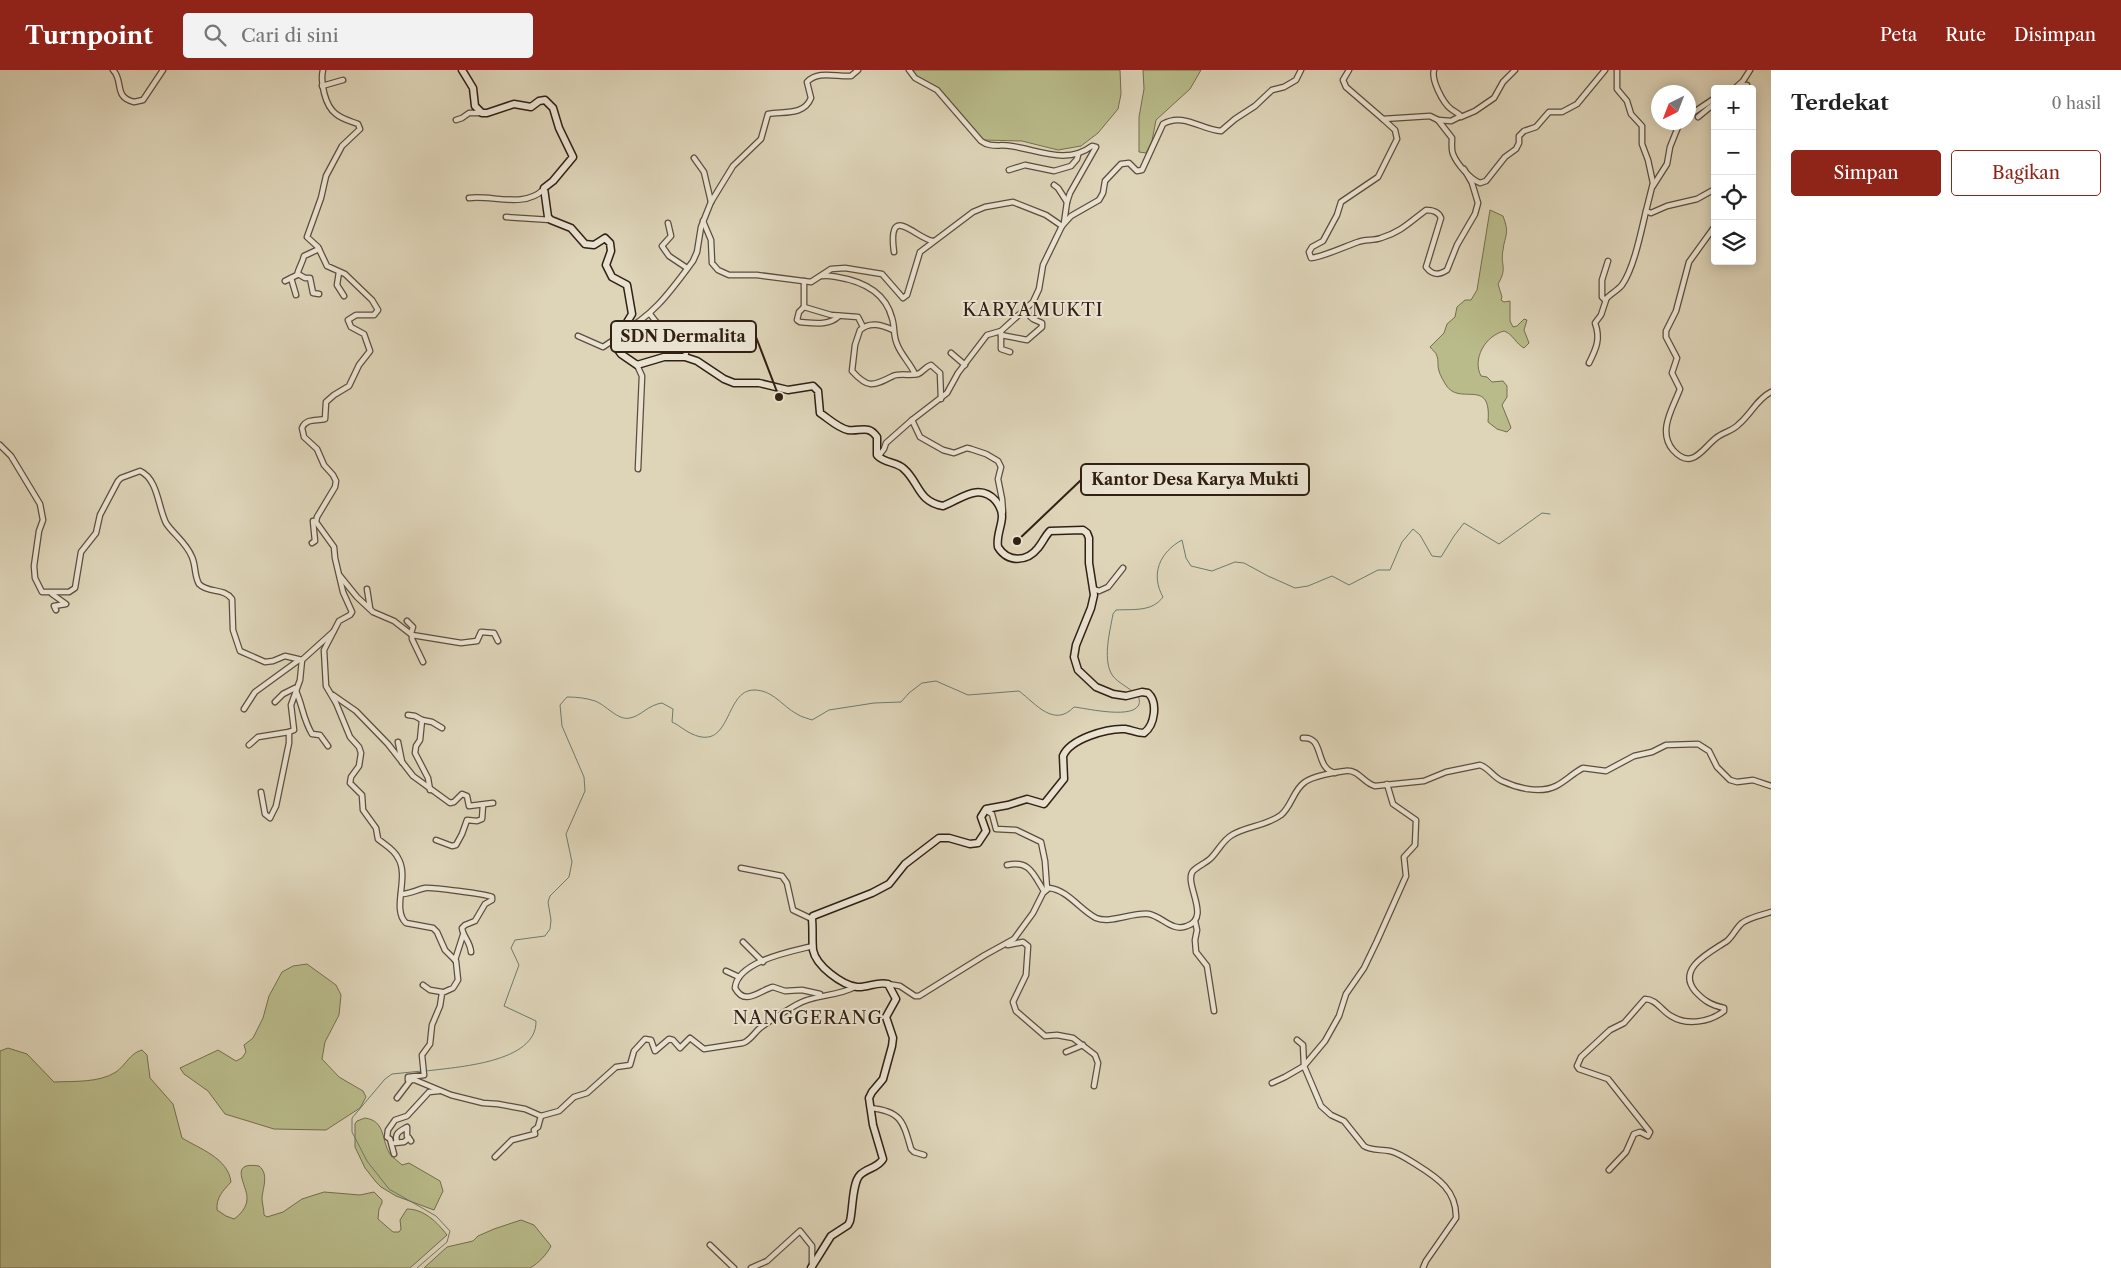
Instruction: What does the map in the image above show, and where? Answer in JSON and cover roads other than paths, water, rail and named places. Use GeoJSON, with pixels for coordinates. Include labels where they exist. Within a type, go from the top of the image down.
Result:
{"type":"FeatureCollection","features":[{"type":"Feature","properties":{"kind":"street"},"geometry":{"type":"LineString","coordinates":[[113,70],[117,76],[120,92],[124,98],[137,102],[143,100],[163,70]]}},
{"type":"Feature","properties":{"kind":"street"},"geometry":{"type":"LineString","coordinates":[[312,543],[315,541],[316,536],[313,520],[317,517],[334,490],[336,481],[334,475],[324,465],[317,449],[304,437],[302,426],[310,421],[325,419],[326,402],[352,383],[359,365],[370,351],[364,334],[351,327],[348,320],[356,316],[374,316],[378,310],[348,277],[327,266],[319,248],[307,235],[321,198],[323,184],[342,146],[360,129],[358,124],[334,113],[322,86],[323,70]]}},
{"type":"Feature","properties":{"kind":"street"},"geometry":{"type":"LineString","coordinates":[[462,70],[473,88],[474,106],[482,113]]}},
{"type":"Feature","properties":{"kind":"street"},"geometry":{"type":"LineString","coordinates":[[578,336],[603,347],[650,314],[687,268],[697,252],[703,221],[711,202],[734,166],[758,144],[763,134],[768,114],[789,113],[806,106],[811,98],[808,82],[816,74],[825,73],[848,76],[854,75],[858,70]]}},
{"type":"Feature","properties":{"kind":"street"},"geometry":{"type":"LineString","coordinates":[[909,70],[915,78],[937,90],[984,144],[1008,145],[1059,156],[1078,154],[1092,146],[1096,147],[1066,202],[1063,225]]}},
{"type":"Feature","properties":{"kind":"street"},"geometry":{"type":"LineString","coordinates":[[1010,352],[1001,349],[1001,333],[1033,302],[1038,293],[1043,265],[1063,225],[1075,213],[1099,200],[1104,193],[1105,181],[1120,164],[1129,163],[1137,171],[1142,170],[1160,126],[1166,122],[1175,120],[1191,121],[1221,131],[1255,106],[1272,90],[1284,87],[1296,80],[1301,70]]}},
{"type":"Feature","properties":{"kind":"street"},"geometry":{"type":"LineString","coordinates":[[1348,70],[1343,80],[1346,86],[1383,120],[1395,130],[1396,139],[1379,176],[1341,202],[1335,220],[1323,241],[1309,252],[1311,258],[1341,249],[1361,240],[1375,240],[1394,234],[1404,229],[1426,210],[1430,210],[1441,218],[1426,267],[1430,273],[1436,274],[1447,270],[1457,245],[1475,214],[1478,203],[1472,183],[1453,154],[1452,138],[1438,120],[1424,115],[1383,120]]}},
{"type":"Feature","properties":{"kind":"street"},"geometry":{"type":"LineString","coordinates":[[1434,70],[1433,81],[1448,106],[1461,117]]}},
{"type":"Feature","properties":{"kind":"street"},"geometry":{"type":"LineString","coordinates":[[1438,120],[1451,121],[1475,111],[1494,98],[1503,82],[1515,70]]}},
{"type":"Feature","properties":{"kind":"street"},"geometry":{"type":"LineString","coordinates":[[1464,169],[1475,180],[1484,182],[1505,157],[1516,149],[1521,134],[1536,127],[1549,112],[1562,112],[1577,104],[1605,70]]}},
{"type":"Feature","properties":{"kind":"street"},"geometry":{"type":"LineString","coordinates":[[1617,70],[1617,89],[1627,101],[1631,114],[1642,126],[1642,144],[1648,160],[1652,187]]}},
{"type":"Feature","properties":{"kind":"street"},"geometry":{"type":"LineString","coordinates":[[1739,85],[1750,70]]}},
{"type":"Feature","properties":{"kind":"street"},"geometry":{"type":"LineString","coordinates":[[322,86],[343,80]]}},
{"type":"Feature","properties":{"kind":"street"},"geometry":{"type":"LineString","coordinates":[[456,120],[469,113],[487,113],[512,104],[531,107],[539,101],[545,100],[552,105],[559,128],[572,157],[558,176],[537,195],[504,200],[469,198]]}},
{"type":"Feature","properties":{"kind":"street"},"geometry":{"type":"LineString","coordinates":[[1696,111],[1711,101]]}},
{"type":"Feature","properties":{"kind":"street"},"geometry":{"type":"LineString","coordinates":[[1698,117],[1711,106]]}},
{"type":"Feature","properties":{"kind":"street"},"geometry":{"type":"LineString","coordinates":[[1589,363],[1598,342],[1598,332],[1595,323],[1602,315],[1608,295],[1617,290],[1629,272],[1652,187],[1667,164],[1670,147],[1677,130]]}},
{"type":"Feature","properties":{"kind":"street"},"geometry":{"type":"LineString","coordinates":[[1009,170],[1025,164],[1054,170],[1072,165],[1077,159],[1078,154]]}},
{"type":"Feature","properties":{"kind":"street"},"geometry":{"type":"LineString","coordinates":[[694,158],[704,172],[711,202]]}},
{"type":"Feature","properties":{"kind":"street"},"geometry":{"type":"LineString","coordinates":[[1054,185],[1058,188],[1066,202]]}},
{"type":"Feature","properties":{"kind":"street"},"geometry":{"type":"LineString","coordinates":[[543,190],[547,215],[552,220]]}},
{"type":"Feature","properties":{"kind":"street"},"geometry":{"type":"LineString","coordinates":[[1646,211],[1651,214],[1667,206],[1691,201],[1711,191]]}},
{"type":"Feature","properties":{"kind":"street"},"geometry":{"type":"LineString","coordinates":[[703,221],[711,240],[712,263],[722,272],[729,275],[772,276],[811,282],[831,269],[839,267],[882,274],[901,297],[907,295],[918,254],[973,212],[985,207],[1009,202],[1046,214],[1063,225]]}},
{"type":"Feature","properties":{"kind":"street"},"geometry":{"type":"LineString","coordinates":[[506,217],[552,220],[571,228],[586,244],[594,245],[604,238],[610,243],[611,251],[606,265],[612,277],[627,285],[632,311],[616,344],[618,350],[637,365],[642,376],[638,469]]}},
{"type":"Feature","properties":{"kind":"street"},"geometry":{"type":"LineString","coordinates":[[668,223],[671,236],[662,246],[669,256],[687,268]]}},
{"type":"Feature","properties":{"kind":"street"},"geometry":{"type":"LineString","coordinates":[[894,252],[892,236],[897,228],[901,226],[907,226],[923,237],[933,241]]}},
{"type":"Feature","properties":{"kind":"street"},"geometry":{"type":"LineString","coordinates":[[1711,232],[1689,262],[1676,311],[1666,331],[1666,337],[1677,358],[1672,373],[1680,390],[1669,411],[1666,435],[1668,442],[1682,457],[1692,458],[1698,456],[1716,437],[1738,425],[1763,396],[1771,392]]}},
{"type":"Feature","properties":{"kind":"street"},"geometry":{"type":"LineString","coordinates":[[298,274],[297,268],[303,262],[304,256],[319,248]]}},
{"type":"Feature","properties":{"kind":"street"},"geometry":{"type":"LineString","coordinates":[[1606,300],[1602,297],[1602,280],[1608,261]]}},
{"type":"Feature","properties":{"kind":"street"},"geometry":{"type":"LineString","coordinates":[[339,272],[337,285],[344,296]]}},
{"type":"Feature","properties":{"kind":"street"},"geometry":{"type":"LineString","coordinates":[[285,281],[298,274]]}},
{"type":"Feature","properties":{"kind":"street"},"geometry":{"type":"LineString","coordinates":[[298,274],[305,278],[310,278],[313,293],[319,294]]}},
{"type":"Feature","properties":{"kind":"street"},"geometry":{"type":"LineString","coordinates":[[821,276],[829,275],[847,279],[870,286],[876,290],[892,317],[892,330],[897,345],[915,374]]}},
{"type":"Feature","properties":{"kind":"street"},"geometry":{"type":"LineString","coordinates":[[291,278],[296,295]]}},
{"type":"Feature","properties":{"kind":"street"},"geometry":{"type":"LineString","coordinates":[[804,281],[804,307],[798,314],[797,320],[800,322],[824,323],[839,316]]}},
{"type":"Feature","properties":{"kind":"street"},"geometry":{"type":"LineString","coordinates":[[804,307],[830,315],[858,317],[862,328]]}},
{"type":"Feature","properties":{"kind":"street"},"geometry":{"type":"LineString","coordinates":[[878,457],[886,443],[912,420],[941,399],[954,384],[958,373],[987,335],[1001,333],[1027,340],[1042,327],[1042,323],[1032,319],[1024,310]]}},
{"type":"Feature","properties":{"kind":"street"},"geometry":{"type":"LineString","coordinates":[[650,314],[666,332],[672,334],[695,333]]}},
{"type":"Feature","properties":{"kind":"street"},"geometry":{"type":"LineString","coordinates":[[892,330],[878,325],[862,328],[857,336],[851,369],[862,382],[872,384],[894,376],[919,373],[930,365],[939,371],[941,399]]}},
{"type":"Feature","properties":{"kind":"street"},"geometry":{"type":"LineString","coordinates":[[685,357],[688,344]]}},
{"type":"Feature","properties":{"kind":"street"},"geometry":{"type":"LineString","coordinates":[[952,353],[965,365]]}},
{"type":"Feature","properties":{"kind":"street"},"geometry":{"type":"LineString","coordinates":[[637,365],[660,358],[685,357],[697,361],[724,379],[734,383],[757,383],[788,390],[813,386],[818,391],[820,413],[846,429],[865,428],[876,435],[878,439],[876,451],[878,457],[886,462],[903,467],[912,478],[918,492],[938,505],[943,506],[960,497],[981,491],[993,499],[1002,514]]}},
{"type":"Feature","properties":{"kind":"street"},"geometry":{"type":"LineString","coordinates":[[912,420],[920,437],[943,450],[954,453],[967,448],[986,454],[998,461],[1001,466],[998,479],[1002,499],[998,547],[1003,554],[1013,559],[1034,552],[1050,531],[1080,529],[1087,533],[1089,538],[1090,574],[1094,589],[1091,608],[1076,645],[1075,664],[1084,677],[1096,688],[1120,696],[1148,693],[1153,701],[1152,722],[1147,731],[1141,733],[1120,730],[1083,738],[1064,752],[1062,760],[1064,779],[1044,804],[1027,799],[1008,805],[990,807],[985,810],[981,816],[986,831],[978,842],[970,844],[949,838],[939,838],[906,864],[889,884],[872,893],[818,913],[812,919],[813,946],[817,959],[826,969],[842,982],[855,987],[864,987],[878,982],[900,986],[917,997],[1019,934],[1045,890],[1045,861],[1041,842],[1016,830],[996,829],[992,814],[985,810]]}},
{"type":"Feature","properties":{"kind":"street"},"geometry":{"type":"LineString","coordinates":[[0,445],[15,462],[40,504],[43,520],[34,561],[35,578],[40,591],[52,594],[69,592],[75,588],[81,552],[96,533],[100,515],[118,481],[133,472],[140,471],[146,474],[151,483],[166,523],[185,545],[192,557],[199,584],[208,590],[226,592],[232,599],[233,630],[240,650],[261,661],[273,661],[285,656],[300,660]]}},
{"type":"Feature","properties":{"kind":"street"},"geometry":{"type":"LineString","coordinates":[[317,517],[317,526],[334,547],[343,592],[352,613],[341,619],[324,650],[327,689],[333,697],[350,737],[361,753],[359,766],[351,777],[350,783],[362,795],[363,810],[376,828],[378,839],[388,846],[399,859],[403,878],[400,909],[404,922],[433,928],[445,950],[455,960]]}},
{"type":"Feature","properties":{"kind":"street"},"geometry":{"type":"LineString","coordinates":[[1094,589],[1099,591],[1108,587],[1123,568]]}},
{"type":"Feature","properties":{"kind":"street"},"geometry":{"type":"LineString","coordinates":[[338,572],[357,597],[370,609],[394,621],[412,634],[461,642],[477,640],[481,632],[494,633],[498,641]]}},
{"type":"Feature","properties":{"kind":"street"},"geometry":{"type":"LineString","coordinates":[[367,588],[370,609]]}},
{"type":"Feature","properties":{"kind":"street"},"geometry":{"type":"LineString","coordinates":[[52,594],[66,604],[54,606],[56,610]]}},
{"type":"Feature","properties":{"kind":"street"},"geometry":{"type":"LineString","coordinates":[[407,621],[414,627],[412,640],[423,662]]}},
{"type":"Feature","properties":{"kind":"street"},"geometry":{"type":"LineString","coordinates":[[244,709],[255,692],[300,660],[336,629]]}},
{"type":"Feature","properties":{"kind":"street"},"geometry":{"type":"LineString","coordinates":[[249,745],[258,737],[294,730],[291,708],[302,672],[300,660]]}},
{"type":"Feature","properties":{"kind":"street"},"geometry":{"type":"LineString","coordinates":[[275,702],[283,694],[297,687]]}},
{"type":"Feature","properties":{"kind":"street"},"geometry":{"type":"LineString","coordinates":[[297,687],[304,722],[312,734],[320,735],[328,746]]}},
{"type":"Feature","properties":{"kind":"street"},"geometry":{"type":"LineString","coordinates":[[327,689],[356,711],[388,744],[413,776],[430,790],[450,803],[454,802],[462,794],[466,796],[469,806],[493,803]]}},
{"type":"Feature","properties":{"kind":"street"},"geometry":{"type":"LineString","coordinates":[[408,715],[434,722],[442,728]]}},
{"type":"Feature","properties":{"kind":"street"},"geometry":{"type":"LineString","coordinates":[[422,720],[415,753],[428,778],[430,790]]}},
{"type":"Feature","properties":{"kind":"street"},"geometry":{"type":"LineString","coordinates":[[261,792],[265,814],[270,818],[276,806],[289,732]]}},
{"type":"Feature","properties":{"kind":"street"},"geometry":{"type":"LineString","coordinates":[[1303,738],[1310,739],[1316,744],[1323,765],[1326,769],[1337,773]]}},
{"type":"Feature","properties":{"kind":"street"},"geometry":{"type":"LineString","coordinates":[[398,742],[403,763]]}},
{"type":"Feature","properties":{"kind":"street"},"geometry":{"type":"LineString","coordinates":[[1214,1012],[1207,966],[1196,952],[1195,940],[1197,930],[1195,921],[1197,908],[1191,878],[1194,871],[1207,861],[1232,835],[1281,814],[1289,807],[1297,790],[1304,782],[1351,771],[1359,774],[1372,785],[1424,781],[1446,772],[1476,764],[1483,766],[1497,778],[1510,784],[1530,789],[1545,789],[1554,787],[1583,768],[1606,771],[1634,756],[1652,752],[1666,745],[1698,744],[1706,748],[1720,771],[1730,780],[1737,782],[1753,780],[1771,786]]}},
{"type":"Feature","properties":{"kind":"street"},"geometry":{"type":"LineString","coordinates":[[1272,1082],[1304,1066],[1325,1042],[1339,1016],[1346,994],[1366,964],[1406,876],[1404,857],[1415,845],[1416,820],[1393,804],[1387,784]]}},
{"type":"Feature","properties":{"kind":"street"},"geometry":{"type":"LineString","coordinates":[[436,840],[452,846],[456,845],[467,820],[477,821],[482,819],[483,805]]}},
{"type":"Feature","properties":{"kind":"street"},"geometry":{"type":"LineString","coordinates":[[1007,865],[1016,863],[1028,867],[1045,890],[1058,891],[1072,899],[1093,916],[1104,920],[1142,914],[1156,916],[1177,928],[1188,926],[1195,921]]}},
{"type":"Feature","properties":{"kind":"street"},"geometry":{"type":"LineString","coordinates":[[742,868],[782,876],[786,883],[793,910],[812,919]]}},
{"type":"Feature","properties":{"kind":"street"},"geometry":{"type":"LineString","coordinates":[[401,894],[409,894],[426,888],[458,893],[472,892],[492,896],[492,900],[485,904],[475,921],[463,926],[463,935],[455,960],[458,979],[452,988],[442,992],[430,990],[423,984]]}},
{"type":"Feature","properties":{"kind":"street"},"geometry":{"type":"LineString","coordinates":[[1609,1170],[1626,1152],[1634,1134],[1640,1132],[1648,1136],[1650,1132],[1605,1077],[1579,1069],[1577,1066],[1579,1059],[1610,1030],[1624,1023],[1645,999],[1654,1001],[1670,1016],[1684,1021],[1708,1021],[1724,1011],[1724,1008],[1709,1004],[1695,990],[1689,981],[1690,971],[1702,958],[1728,940],[1741,924],[1771,912]]}},
{"type":"Feature","properties":{"kind":"street"},"geometry":{"type":"LineString","coordinates":[[463,935],[469,941],[470,952]]}},
{"type":"Feature","properties":{"kind":"street"},"geometry":{"type":"LineString","coordinates":[[743,942],[762,962]]}},
{"type":"Feature","properties":{"kind":"street"},"geometry":{"type":"LineString","coordinates":[[1002,946],[1023,942],[1028,946],[1026,975],[1012,1002],[1016,1011],[1044,1036],[1064,1035],[1073,1038],[1083,1045],[1098,1060],[1094,1086]]}},
{"type":"Feature","properties":{"kind":"street"},"geometry":{"type":"LineString","coordinates":[[813,946],[751,966],[739,976],[735,988],[744,996],[754,996],[772,987],[785,991],[802,990],[824,995]]}},
{"type":"Feature","properties":{"kind":"street"},"geometry":{"type":"LineString","coordinates":[[726,971],[739,976]]}},
{"type":"Feature","properties":{"kind":"street"},"geometry":{"type":"LineString","coordinates":[[812,1267],[831,1236],[850,1223],[857,1179],[863,1172],[880,1164],[883,1159],[870,1108],[870,1096],[883,1080],[893,1042],[886,1017],[896,999],[888,984]]}},
{"type":"Feature","properties":{"kind":"street"},"geometry":{"type":"LineString","coordinates":[[397,1098],[410,1081],[416,1080],[440,1092],[483,1103],[524,1109],[541,1116],[559,1111],[574,1097],[587,1093],[616,1066],[630,1064],[634,1051],[645,1039],[651,1040],[655,1051],[669,1039],[673,1040],[680,1048],[690,1038],[704,1049],[743,1043],[747,1042],[762,1027],[795,1005],[855,987]]}},
{"type":"Feature","properties":{"kind":"street"},"geometry":{"type":"LineString","coordinates":[[410,1081],[408,1077],[424,1074],[422,1055],[430,1044],[432,1025],[440,1006],[442,992]]}},
{"type":"Feature","properties":{"kind":"street"},"geometry":{"type":"LineString","coordinates":[[1296,1040],[1302,1045],[1304,1066],[1321,1106],[1331,1115],[1344,1121],[1368,1149],[1392,1151],[1409,1160],[1438,1179],[1451,1194],[1456,1210],[1456,1218],[1423,1268]]}},
{"type":"Feature","properties":{"kind":"street"},"geometry":{"type":"LineString","coordinates":[[1066,1052],[1083,1045]]}},
{"type":"Feature","properties":{"kind":"street"},"geometry":{"type":"LineString","coordinates":[[394,1154],[388,1138],[388,1130],[395,1120],[405,1118],[429,1092],[440,1092]]}},
{"type":"Feature","properties":{"kind":"street"},"geometry":{"type":"LineString","coordinates":[[870,1108],[887,1110],[897,1116],[903,1124],[911,1149],[924,1156]]}},
{"type":"Feature","properties":{"kind":"street"},"geometry":{"type":"LineString","coordinates":[[495,1158],[512,1140],[535,1134],[534,1130],[538,1127],[541,1116]]}},
{"type":"Feature","properties":{"kind":"street"},"geometry":{"type":"LineString","coordinates":[[404,1129],[405,1118]]}},
{"type":"Feature","properties":{"kind":"street"},"geometry":{"type":"LineString","coordinates":[[391,1144],[410,1140],[407,1127],[399,1130],[396,1135],[397,1142]]}},
{"type":"Feature","properties":{"kind":"street"},"geometry":{"type":"LineString","coordinates":[[751,1268],[767,1261],[800,1230],[812,1246],[812,1267]]}},
{"type":"Feature","properties":{"kind":"street"},"geometry":{"type":"LineString","coordinates":[[710,1245],[734,1268]]}},
{"type":"Feature","properties":{"kind":"waterway"},"geometry":{"type":"LineString","coordinates":[[1132,691],[1115,678],[1109,667],[1108,644],[1113,614],[1116,610],[1142,609],[1159,602],[1163,597],[1157,580],[1159,564],[1168,551],[1182,540],[1186,558],[1191,566],[1212,571],[1235,562],[1244,563],[1295,588],[1308,586],[1332,576],[1349,585],[1378,570],[1390,570],[1402,542],[1413,529],[1420,535],[1432,556],[1441,557],[1464,523],[1499,544],[1542,513],[1550,514]]}},
{"type":"Feature","properties":{"kind":"waterway"},"geometry":{"type":"LineString","coordinates":[[426,1071],[493,1060],[510,1054],[523,1046],[533,1035],[536,1021],[504,1006],[519,965],[511,948],[515,940],[545,936],[550,929],[551,920],[548,902],[550,896],[569,877],[572,862],[566,834],[585,791],[584,777],[562,726],[560,705],[567,697],[595,701],[617,715],[626,718],[634,717],[662,703],[673,709],[672,722],[692,734],[705,737],[714,735],[721,728],[737,699],[744,693],[754,690],[772,695],[792,711],[812,720],[829,710],[874,703],[901,702],[922,683],[936,681],[968,695],[1019,691],[1045,712],[1052,715],[1067,713],[1074,707],[1126,712],[1135,709],[1139,704],[1138,695]]}},
{"type":"Feature","properties":{"kind":"waterway"},"geometry":{"type":"LineString","coordinates":[[417,1268],[447,1242],[450,1231],[436,1216],[389,1189],[367,1161],[352,1132],[352,1118],[385,1079],[392,1074],[422,1071]]}},
{"type":"Feature","properties":{"kind":"place","name":"SDN Dermalita"},"geometry":{"type":"Point","coordinates":[779,397]}},
{"type":"Feature","properties":{"kind":"place","name":"Kantor Desa Karya Mukti"},"geometry":{"type":"Point","coordinates":[1017,541]}},
{"type":"Feature","properties":{"kind":"district","name":"KARYAMUKTI"},"geometry":{"type":"Point","coordinates":[1033,310]}},
{"type":"Feature","properties":{"kind":"district","name":"NANGGERANG"},"geometry":{"type":"Point","coordinates":[808,1018]}}]}
